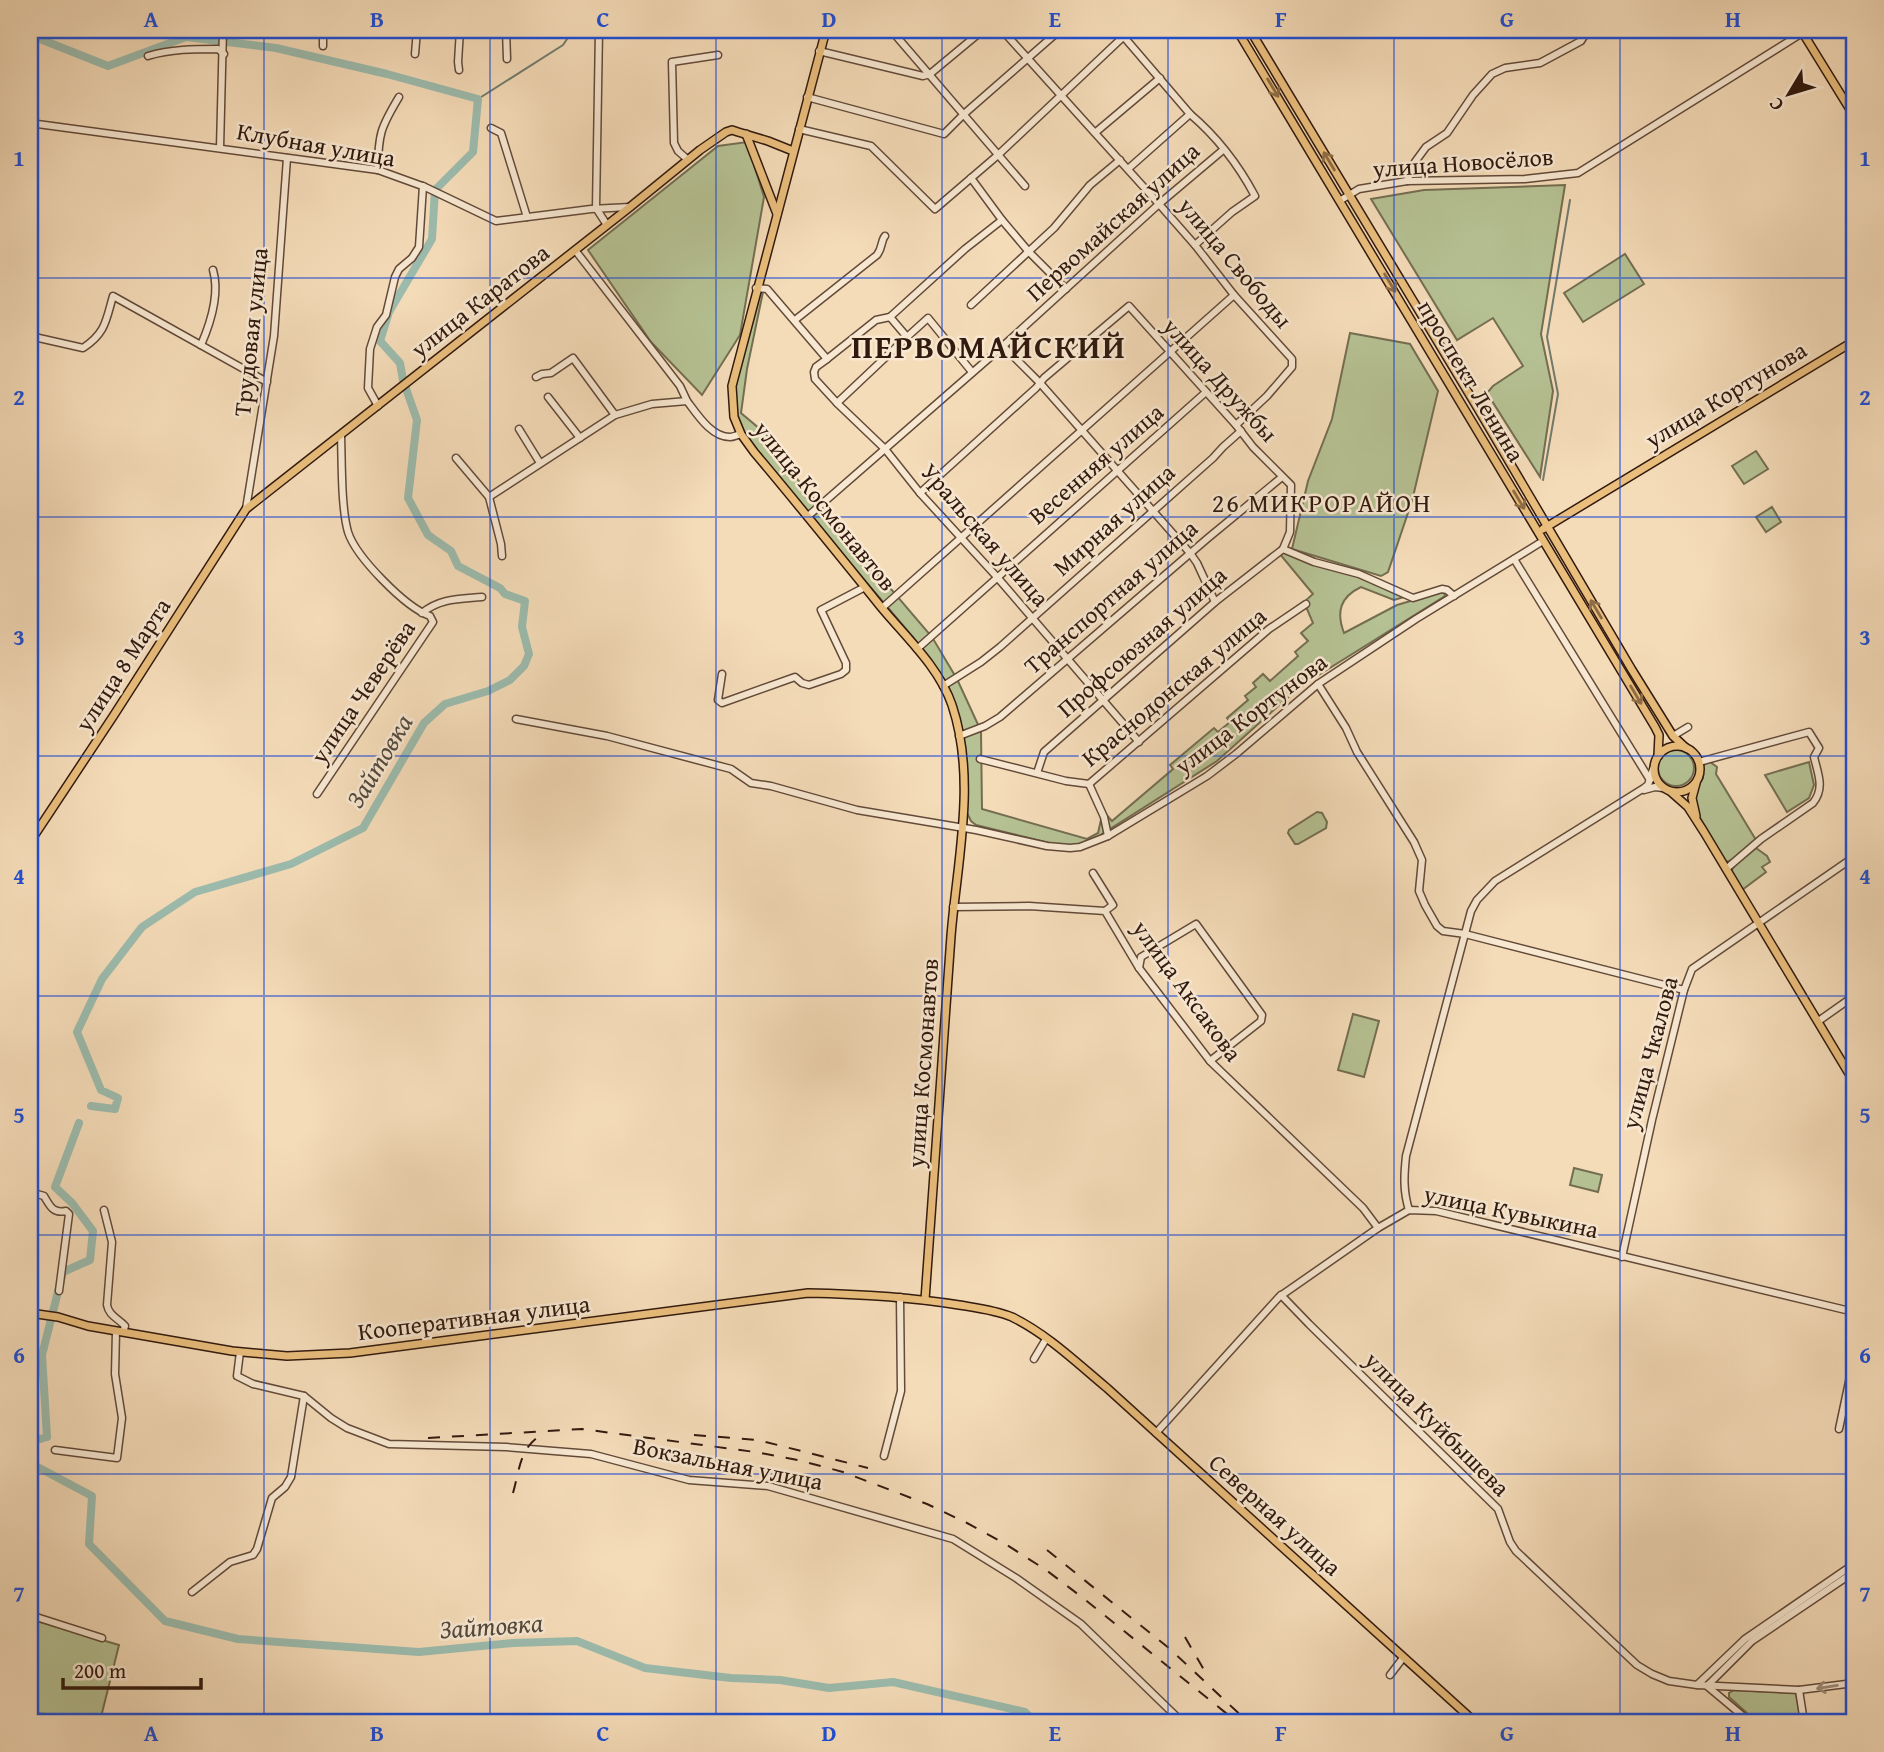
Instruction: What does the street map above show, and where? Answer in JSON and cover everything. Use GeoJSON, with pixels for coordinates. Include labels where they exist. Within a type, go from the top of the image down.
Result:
{"type":"FeatureCollection","features":[{"type":"Feature","properties":{"kind":"main road","name":"улица Космонавтов"},"geometry":{"type":"LineString","coordinates":[[826,30],[732,386],[734,417],[741,434],[754,452],[917,649],[943,686],[959,736],[963,776],[963,829],[953,907],[925,1300]]}},
{"type":"Feature","properties":{"kind":"main road","name":"проспект Ленина"},"geometry":{"type":"LineString","coordinates":[[1237,30],[1655,727],[1660,744],[1658,756]]}},
{"type":"Feature","properties":{"kind":"main road","name":"проспект Ленина"},"geometry":{"type":"LineString","coordinates":[[1250,30],[1673,736],[1686,748]]}},
{"type":"Feature","properties":{"kind":"main road"},"geometry":{"type":"LineString","coordinates":[[1803,31],[1854,116]]}},
{"type":"Feature","properties":{"kind":"main road","name":"улица Каратова"},"geometry":{"type":"LineString","coordinates":[[246,509],[630,207],[687,159],[726,132],[732,130],[746,134]]}},
{"type":"Feature","properties":{"kind":"main road"},"geometry":{"type":"LineString","coordinates":[[746,134],[793,151]]}},
{"type":"Feature","properties":{"kind":"main road"},"geometry":{"type":"LineString","coordinates":[[746,134],[777,214]]}},
{"type":"Feature","properties":{"kind":"main road","name":"улица Кортунова"},"geometry":{"type":"LineString","coordinates":[[1538,532],[1854,341]]}},
{"type":"Feature","properties":{"kind":"main road","name":"улица 8 Марта"},"geometry":{"type":"LineString","coordinates":[[30,842],[246,509]]}},
{"type":"Feature","properties":{"kind":"main road"},"geometry":{"type":"LineString","coordinates":[[1543,541],[1552,536]]}},
{"type":"Feature","properties":{"kind":"main road"},"geometry":{"type":"LineString","coordinates":[[1704,832],[1692,797],[1700,772],[1699,762],[1686,748],[1673,746],[1658,756],[1653,769],[1656,780],[1688,807],[1854,1082]]}},
{"type":"Feature","properties":{"kind":"main road"},"geometry":{"type":"LineString","coordinates":[[1671,792],[1686,791],[1696,781]]}},
{"type":"Feature","properties":{"kind":"main road","name":"Кооперативная улица"},"geometry":{"type":"LineString","coordinates":[[32,1313],[120,1332],[240,1352],[287,1356],[350,1353],[808,1293],[862,1294],[925,1300]]}},
{"type":"Feature","properties":{"kind":"main road","name":"Северная улица"},"geometry":{"type":"LineString","coordinates":[[925,1300],[995,1311],[1013,1318],[1061,1350],[1107,1388],[1475,1722]]}},
{"type":"Feature","properties":{"kind":"street"},"geometry":{"type":"LineString","coordinates":[[220,148],[223,30]]}},
{"type":"Feature","properties":{"kind":"street"},"geometry":{"type":"LineString","coordinates":[[323,30],[323,46]]}},
{"type":"Feature","properties":{"kind":"street"},"geometry":{"type":"LineString","coordinates":[[415,54],[417,30]]}},
{"type":"Feature","properties":{"kind":"street"},"geometry":{"type":"LineString","coordinates":[[459,70],[460,30]]}},
{"type":"Feature","properties":{"kind":"street"},"geometry":{"type":"LineString","coordinates":[[506,30],[507,58]]}},
{"type":"Feature","properties":{"kind":"street"},"geometry":{"type":"LineString","coordinates":[[599,30],[596,208],[607,225]]}},
{"type":"Feature","properties":{"kind":"street"},"geometry":{"type":"LineString","coordinates":[[903,30],[894,33],[1025,186]]}},
{"type":"Feature","properties":{"kind":"street"},"geometry":{"type":"LineString","coordinates":[[819,51],[923,76],[930,74],[983,30]]}},
{"type":"Feature","properties":{"kind":"street","name":"улица Свободы"},"geometry":{"type":"LineString","coordinates":[[1002,30],[1097,132],[1195,245],[1234,295],[1292,359],[1292,367]]}},
{"type":"Feature","properties":{"kind":"street"},"geometry":{"type":"LineString","coordinates":[[807,97],[944,134],[1060,30]]}},
{"type":"Feature","properties":{"kind":"street"},"geometry":{"type":"LineString","coordinates":[[1118,30],[1190,114],[1203,125],[1246,179],[1255,196],[1232,212],[1195,245]]}},
{"type":"Feature","properties":{"kind":"street"},"geometry":{"type":"LineString","coordinates":[[1407,181],[1415,162],[1426,147],[1447,134],[1473,94],[1492,74],[1505,68],[1540,63],[1581,41],[1588,30]]}},
{"type":"Feature","properties":{"kind":"street","name":"улица Новосёлов"},"geometry":{"type":"LineString","coordinates":[[1341,200],[1359,189],[1407,181],[1525,179],[1578,173],[1803,31]]}},
{"type":"Feature","properties":{"kind":"street"},"geometry":{"type":"LineString","coordinates":[[799,129],[872,146],[935,209],[998,155],[1124,36]]}},
{"type":"Feature","properties":{"kind":"street"},"geometry":{"type":"LineString","coordinates":[[148,57],[167,50],[218,49],[224,54]]}},
{"type":"Feature","properties":{"kind":"street"},"geometry":{"type":"LineString","coordinates":[[687,159],[674,144],[673,62],[718,55]]}},
{"type":"Feature","properties":{"kind":"street"},"geometry":{"type":"LineString","coordinates":[[1097,132],[1160,78]]}},
{"type":"Feature","properties":{"kind":"street"},"geometry":{"type":"LineString","coordinates":[[378,170],[378,141],[384,122],[399,97]]}},
{"type":"Feature","properties":{"kind":"street"},"geometry":{"type":"LineString","coordinates":[[1128,169],[1190,114]]}},
{"type":"Feature","properties":{"kind":"street","name":"Клубная улица"},"geometry":{"type":"LineString","coordinates":[[30,123],[378,170],[424,186],[496,221],[596,208],[630,207]]}},
{"type":"Feature","properties":{"kind":"street"},"geometry":{"type":"LineString","coordinates":[[491,128],[501,133],[527,217]]}},
{"type":"Feature","properties":{"kind":"street","name":"Первомайская улица"},"geometry":{"type":"LineString","coordinates":[[808,516],[1223,150]]}},
{"type":"Feature","properties":{"kind":"street","name":"Трудовая улица"},"geometry":{"type":"LineString","coordinates":[[246,509],[274,336],[287,158]]}},
{"type":"Feature","properties":{"kind":"street"},"geometry":{"type":"LineString","coordinates":[[971,305],[1054,228],[1090,185],[1120,160]]}},
{"type":"Feature","properties":{"kind":"street"},"geometry":{"type":"LineString","coordinates":[[971,178],[1028,252],[1066,289]]}},
{"type":"Feature","properties":{"kind":"street","name":"улица Каратова"},"geometry":{"type":"LineString","coordinates":[[378,406],[368,388],[370,349],[377,327],[386,315],[395,277],[419,247],[424,186]]}},
{"type":"Feature","properties":{"kind":"street"},"geometry":{"type":"LineString","coordinates":[[757,288],[767,289],[827,359],[876,320],[890,317],[965,249],[1002,220]]}},
{"type":"Feature","properties":{"kind":"street"},"geometry":{"type":"LineString","coordinates":[[794,320],[877,255],[885,236]]}},
{"type":"Feature","properties":{"kind":"street"},"geometry":{"type":"LineString","coordinates":[[575,250],[680,386],[687,401],[704,422],[729,437],[741,434]]}},
{"type":"Feature","properties":{"kind":"street"},"geometry":{"type":"LineString","coordinates":[[201,345],[214,308],[216,280],[213,270]]}},
{"type":"Feature","properties":{"kind":"street"},"geometry":{"type":"LineString","coordinates":[[882,608],[1234,295]]}},
{"type":"Feature","properties":{"kind":"street"},"geometry":{"type":"LineString","coordinates":[[30,336],[83,348],[101,333],[113,296],[267,382]]}},
{"type":"Feature","properties":{"kind":"street","name":"улица Дружбы"},"geometry":{"type":"LineString","coordinates":[[1040,383],[1129,306],[1282,477]]}},
{"type":"Feature","properties":{"kind":"street"},"geometry":{"type":"LineString","coordinates":[[890,317],[907,337]]}},
{"type":"Feature","properties":{"kind":"street"},"geometry":{"type":"LineString","coordinates":[[836,403],[928,318],[972,372]]}},
{"type":"Feature","properties":{"kind":"street"},"geometry":{"type":"LineString","coordinates":[[1003,346],[1040,383],[1190,553],[1215,602]]}},
{"type":"Feature","properties":{"kind":"street"},"geometry":{"type":"LineString","coordinates":[[536,377],[551,373],[573,358],[615,415]]}},
{"type":"Feature","properties":{"kind":"street","name":"Уральская улица"},"geometry":{"type":"LineString","coordinates":[[827,359],[816,367],[816,379],[836,403],[886,449],[920,493],[997,577],[1139,742]]}},
{"type":"Feature","properties":{"kind":"street","name":"Мирная улица"},"geometry":{"type":"LineString","coordinates":[[943,686],[981,663],[1213,458],[1292,367]]}},
{"type":"Feature","properties":{"kind":"street"},"geometry":{"type":"LineString","coordinates":[[920,493],[1040,383]]}},
{"type":"Feature","properties":{"kind":"street","name":"Весенняя улица"},"geometry":{"type":"LineString","coordinates":[[917,649],[1206,393]]}},
{"type":"Feature","properties":{"kind":"street"},"geometry":{"type":"LineString","coordinates":[[548,397],[580,438]]}},
{"type":"Feature","properties":{"kind":"street"},"geometry":{"type":"LineString","coordinates":[[489,497],[615,415],[652,404],[687,401]]}},
{"type":"Feature","properties":{"kind":"street"},"geometry":{"type":"LineString","coordinates":[[519,429],[540,463]]}},
{"type":"Feature","properties":{"kind":"street","name":"улица Чеверёва"},"geometry":{"type":"LineString","coordinates":[[317,794],[433,622],[429,616],[401,599],[354,544],[348,531],[344,502],[341,436]]}},
{"type":"Feature","properties":{"kind":"street"},"geometry":{"type":"LineString","coordinates":[[456,458],[489,497],[502,556]]}},
{"type":"Feature","properties":{"kind":"street"},"geometry":{"type":"LineString","coordinates":[[1282,477],[1291,485],[1290,532],[1283,549],[1314,562],[1359,574],[1413,598],[1442,589],[1454,596]]}},
{"type":"Feature","properties":{"kind":"street","name":"Транспортная улица"},"geometry":{"type":"LineString","coordinates":[[959,736],[1000,717],[1282,477]]}},
{"type":"Feature","properties":{"kind":"street","name":"улица Кортунова"},"geometry":{"type":"LineString","coordinates":[[963,829],[1070,848],[1093,843],[1108,836],[1229,760],[1318,684],[1543,541]]}},
{"type":"Feature","properties":{"kind":"street","name":"Профсоюзная улица"},"geometry":{"type":"LineString","coordinates":[[1037,773],[1044,752],[1215,602],[1283,549]]}},
{"type":"Feature","properties":{"kind":"street"},"geometry":{"type":"LineString","coordinates":[[1514,559],[1650,780]]}},
{"type":"Feature","properties":{"kind":"street"},"geometry":{"type":"LineString","coordinates":[[722,674],[718,700],[722,704],[795,677],[809,685],[841,674],[846,663],[821,610],[865,587]]}},
{"type":"Feature","properties":{"kind":"street"},"geometry":{"type":"LineString","coordinates":[[422,613],[432,605],[448,600],[482,597]]}},
{"type":"Feature","properties":{"kind":"street","name":"Краснодонская улица"},"geometry":{"type":"LineString","coordinates":[[980,759],[1066,781],[1089,784],[1269,629],[1306,604]]}},
{"type":"Feature","properties":{"kind":"street"},"geometry":{"type":"LineString","coordinates":[[1318,684],[1414,842],[1422,860],[1419,891],[1437,926],[1443,931],[1465,934],[1684,990]]}},
{"type":"Feature","properties":{"kind":"street"},"geometry":{"type":"LineString","coordinates":[[516,719],[607,736],[731,769],[751,783],[857,810],[963,829]]}},
{"type":"Feature","properties":{"kind":"street"},"geometry":{"type":"LineString","coordinates":[[1673,736],[1688,727]]}},
{"type":"Feature","properties":{"kind":"street"},"geometry":{"type":"LineString","coordinates":[[1699,762],[1809,732],[1819,748],[1814,757],[1820,780],[1816,799],[1761,839],[1726,869]]}},
{"type":"Feature","properties":{"kind":"street"},"geometry":{"type":"LineString","coordinates":[[1409,1210],[1403,1182],[1406,1156],[1465,934],[1477,900],[1495,881],[1636,794],[1648,785],[1653,769]]}},
{"type":"Feature","properties":{"kind":"street"},"geometry":{"type":"LineString","coordinates":[[1089,784],[1104,817],[1108,836]]}},
{"type":"Feature","properties":{"kind":"street"},"geometry":{"type":"LineString","coordinates":[[1636,794],[1650,788],[1663,788]]}},
{"type":"Feature","properties":{"kind":"street","name":"улица Чкалова"},"geometry":{"type":"LineString","coordinates":[[1622,1257],[1649,1133],[1684,990],[1692,969],[1854,857]]}},
{"type":"Feature","properties":{"kind":"street"},"geometry":{"type":"LineString","coordinates":[[1093,873],[1113,905],[1105,911]]}},
{"type":"Feature","properties":{"kind":"street","name":"улица Аксакова"},"geometry":{"type":"LineString","coordinates":[[953,907],[1029,906],[1105,911],[1139,968],[1210,1061],[1363,1208],[1378,1228]]}},
{"type":"Feature","properties":{"kind":"street"},"geometry":{"type":"LineString","coordinates":[[1139,968],[1141,957],[1196,924],[1262,1015],[1261,1021],[1210,1061]]}},
{"type":"Feature","properties":{"kind":"street"},"geometry":{"type":"LineString","coordinates":[[1820,1020],[1854,996]]}},
{"type":"Feature","properties":{"kind":"street"},"geometry":{"type":"LineString","coordinates":[[30,1192],[44,1196],[59,1213],[66,1211],[69,1214],[59,1291]]}},
{"type":"Feature","properties":{"kind":"street"},"geometry":{"type":"LineString","coordinates":[[55,1450],[117,1458],[122,1418],[115,1374],[120,1332],[125,1326],[108,1310],[112,1242],[104,1210]]}},
{"type":"Feature","properties":{"kind":"street","name":"улица Кувыкина"},"geometry":{"type":"LineString","coordinates":[[1156,1433],[1282,1295],[1378,1228],[1409,1210],[1436,1212],[1854,1312]]}},
{"type":"Feature","properties":{"kind":"street","name":"улица Куйбышева"},"geometry":{"type":"LineString","coordinates":[[1282,1295],[1498,1509],[1516,1551],[1637,1665],[1669,1681],[1707,1686],[1799,1690],[1854,1683]]}},
{"type":"Feature","properties":{"kind":"street"},"geometry":{"type":"LineString","coordinates":[[884,1456],[901,1391],[900,1297]]}},
{"type":"Feature","properties":{"kind":"street"},"geometry":{"type":"LineString","coordinates":[[1034,1359],[1046,1339]]}},
{"type":"Feature","properties":{"kind":"street","name":"Вокзальная улица"},"geometry":{"type":"LineString","coordinates":[[240,1352],[237,1376],[253,1384],[304,1396],[348,1428],[390,1444],[506,1447],[592,1454],[689,1480],[768,1486],[953,1539],[1082,1624],[1182,1722]]}},
{"type":"Feature","properties":{"kind":"street"},"geometry":{"type":"LineString","coordinates":[[1839,1429],[1854,1358]]}},
{"type":"Feature","properties":{"kind":"street"},"geometry":{"type":"LineString","coordinates":[[192,1592],[230,1562],[253,1555],[257,1549],[272,1498],[285,1487],[291,1477],[304,1396]]}},
{"type":"Feature","properties":{"kind":"street"},"geometry":{"type":"LineString","coordinates":[[1697,1685],[1745,1639],[1854,1564]]}},
{"type":"Feature","properties":{"kind":"street"},"geometry":{"type":"LineString","coordinates":[[1750,1722],[1707,1686],[1752,1642],[1854,1572]]}},
{"type":"Feature","properties":{"kind":"street"},"geometry":{"type":"LineString","coordinates":[[30,1615],[103,1637]]}},
{"type":"Feature","properties":{"kind":"street"},"geometry":{"type":"LineString","coordinates":[[1391,1675],[1404,1658]]}},
{"type":"Feature","properties":{"kind":"street"},"geometry":{"type":"LineString","coordinates":[[1799,1690],[1804,1722]]}},
{"type":"Feature","properties":{"kind":"green space"},"geometry":{"type":"Polygon","coordinates":[[[747,142],[764,197],[740,335],[702,395],[651,342],[588,250],[718,146],[747,142]]]}},
{"type":"Feature","properties":{"kind":"green space"},"geometry":{"type":"Polygon","coordinates":[[[1565,185],[1541,334],[1553,391],[1540,477],[1487,393],[1523,366],[1493,318],[1457,340],[1371,199],[1424,190],[1565,185]]]}},
{"type":"Feature","properties":{"kind":"green space"},"geometry":{"type":"Polygon","coordinates":[[[1625,254],[1644,284],[1583,322],[1564,293],[1625,254]]]}},
{"type":"Feature","properties":{"kind":"green space"},"geometry":{"type":"Polygon","coordinates":[[[761,289],[763,292],[741,413],[773,440],[768,445],[932,637],[957,679],[981,731],[982,809],[1087,839],[1098,833],[1103,811],[1112,821],[1173,769],[1170,765],[1214,728],[1218,732],[1230,722],[1227,718],[1248,700],[1245,696],[1256,687],[1253,683],[1263,674],[1270,681],[1298,656],[1295,652],[1308,641],[1301,633],[1313,623],[1304,602],[1313,594],[1279,553],[1282,551],[1312,564],[1358,576],[1404,597],[1394,600],[1361,587],[1354,591],[1344,600],[1340,612],[1344,633],[1397,605],[1441,592],[1445,596],[1309,681],[1217,761],[1091,841],[1062,846],[976,825],[966,811],[963,751],[939,673],[913,637],[771,470],[742,431],[737,419],[737,379],[761,289]]]}},
{"type":"Feature","properties":{"kind":"green space"},"geometry":{"type":"Polygon","coordinates":[[[1350,333],[1410,344],[1438,391],[1412,501],[1388,572],[1381,576],[1292,549],[1308,481],[1332,419],[1350,333]]]}},
{"type":"Feature","properties":{"kind":"green space"},"geometry":{"type":"Polygon","coordinates":[[[1756,451],[1768,469],[1744,484],[1732,466],[1756,451]]]}},
{"type":"Feature","properties":{"kind":"green space"},"geometry":{"type":"Polygon","coordinates":[[[1772,507],[1781,522],[1766,532],[1756,517],[1772,507]]]}},
{"type":"Feature","properties":{"kind":"green space"},"geometry":{"type":"Polygon","coordinates":[[[1676,750],[1688,756],[1694,768],[1688,780],[1676,786],[1664,780],[1658,768],[1664,756],[1676,750]]]}},
{"type":"Feature","properties":{"kind":"green space"},"geometry":{"type":"Polygon","coordinates":[[[1710,762],[1717,767],[1716,774],[1756,840],[1726,862],[1697,813],[1694,801],[1696,789],[1703,778],[1703,765],[1710,762]]]}},
{"type":"Feature","properties":{"kind":"green space"},"geometry":{"type":"Polygon","coordinates":[[[1809,762],[1814,785],[1809,798],[1787,812],[1765,775],[1809,762]]]}},
{"type":"Feature","properties":{"kind":"green space"},"geometry":{"type":"Polygon","coordinates":[[[1317,812],[1322,813],[1327,822],[1326,828],[1295,844],[1288,833],[1289,830],[1317,812]]]}},
{"type":"Feature","properties":{"kind":"green space"},"geometry":{"type":"Polygon","coordinates":[[[1756,848],[1767,856],[1770,862],[1762,867],[1766,872],[1742,890],[1731,871],[1756,848]]]}},
{"type":"Feature","properties":{"kind":"green space"},"geometry":{"type":"Polygon","coordinates":[[[1353,1014],[1379,1021],[1364,1077],[1338,1070],[1353,1014]]]}},
{"type":"Feature","properties":{"kind":"green space"},"geometry":{"type":"Polygon","coordinates":[[[1574,1168],[1602,1175],[1598,1192],[1570,1185],[1574,1168]]]}},
{"type":"Feature","properties":{"kind":"green space"},"geometry":{"type":"Polygon","coordinates":[[[30,1619],[119,1645],[101,1717],[30,1713],[30,1619]]]}},
{"type":"Feature","properties":{"kind":"green space"},"geometry":{"type":"Polygon","coordinates":[[[1734,1690],[1796,1693],[1801,1722],[1757,1722],[1729,1697],[1729,1693],[1734,1690]]]}},
{"type":"Feature","properties":{"kind":"waterway"},"geometry":{"type":"LineString","coordinates":[[478,99],[563,45],[573,30]]}},
{"type":"Feature","properties":{"kind":"waterway","name":"Зайтовка"},"geometry":{"type":"LineString","coordinates":[[30,35],[108,66],[186,37],[276,48],[478,99],[473,152],[435,190],[432,239],[389,312],[380,341],[400,363],[417,420],[408,498],[428,535],[451,551],[458,566],[500,588],[505,594],[525,601],[522,627],[529,654],[524,666],[510,680],[488,691],[445,704],[424,723],[363,828],[291,864],[195,892],[142,927],[102,979],[77,1032],[101,1090],[118,1098],[115,1109],[91,1106]]}},
{"type":"Feature","properties":{"kind":"waterway"},"geometry":{"type":"LineString","coordinates":[[1543,480],[1558,394],[1547,337],[1570,200]]}},
{"type":"Feature","properties":{"kind":"waterway","name":"Зайтовка"},"geometry":{"type":"LineString","coordinates":[[30,1442],[47,1437],[42,1355],[63,1272],[90,1260],[93,1231],[72,1203],[55,1187],[79,1123]]}},
{"type":"Feature","properties":{"kind":"waterway","name":"Зайтовка"},"geometry":{"type":"LineString","coordinates":[[30,1463],[92,1496],[89,1544],[165,1621],[238,1639],[419,1652],[513,1643],[577,1641],[645,1668],[731,1678],[780,1680],[829,1688],[893,1682],[1025,1712],[1035,1722]]}},
{"type":"Feature","properties":{"kind":"railway"},"geometry":{"type":"LineString","coordinates":[[428,1438],[582,1429],[755,1452],[843,1472],[927,1504],[1007,1545],[1083,1598],[1237,1722]]}},
{"type":"Feature","properties":{"kind":"railway"},"geometry":{"type":"LineString","coordinates":[[513,1493],[526,1451],[530,1444],[545,1433]]}},
{"type":"Feature","properties":{"kind":"railway"},"geometry":{"type":"LineString","coordinates":[[694,1435],[758,1440],[868,1468]]}},
{"type":"Feature","properties":{"kind":"railway"},"geometry":{"type":"LineString","coordinates":[[1047,1550],[1170,1649],[1248,1722]]}},
{"type":"Feature","properties":{"kind":"railway"},"geometry":{"type":"LineString","coordinates":[[1185,1637],[1207,1675]]}},
{"type":"Feature","properties":{"kind":"district","name":"ПЕРВОМАЙСКИЙ"},"geometry":{"type":"Point","coordinates":[989,347]}},
{"type":"Feature","properties":{"kind":"district","name":"26 МИКРОРАЙОН"},"geometry":{"type":"Point","coordinates":[1322,503]}}]}
